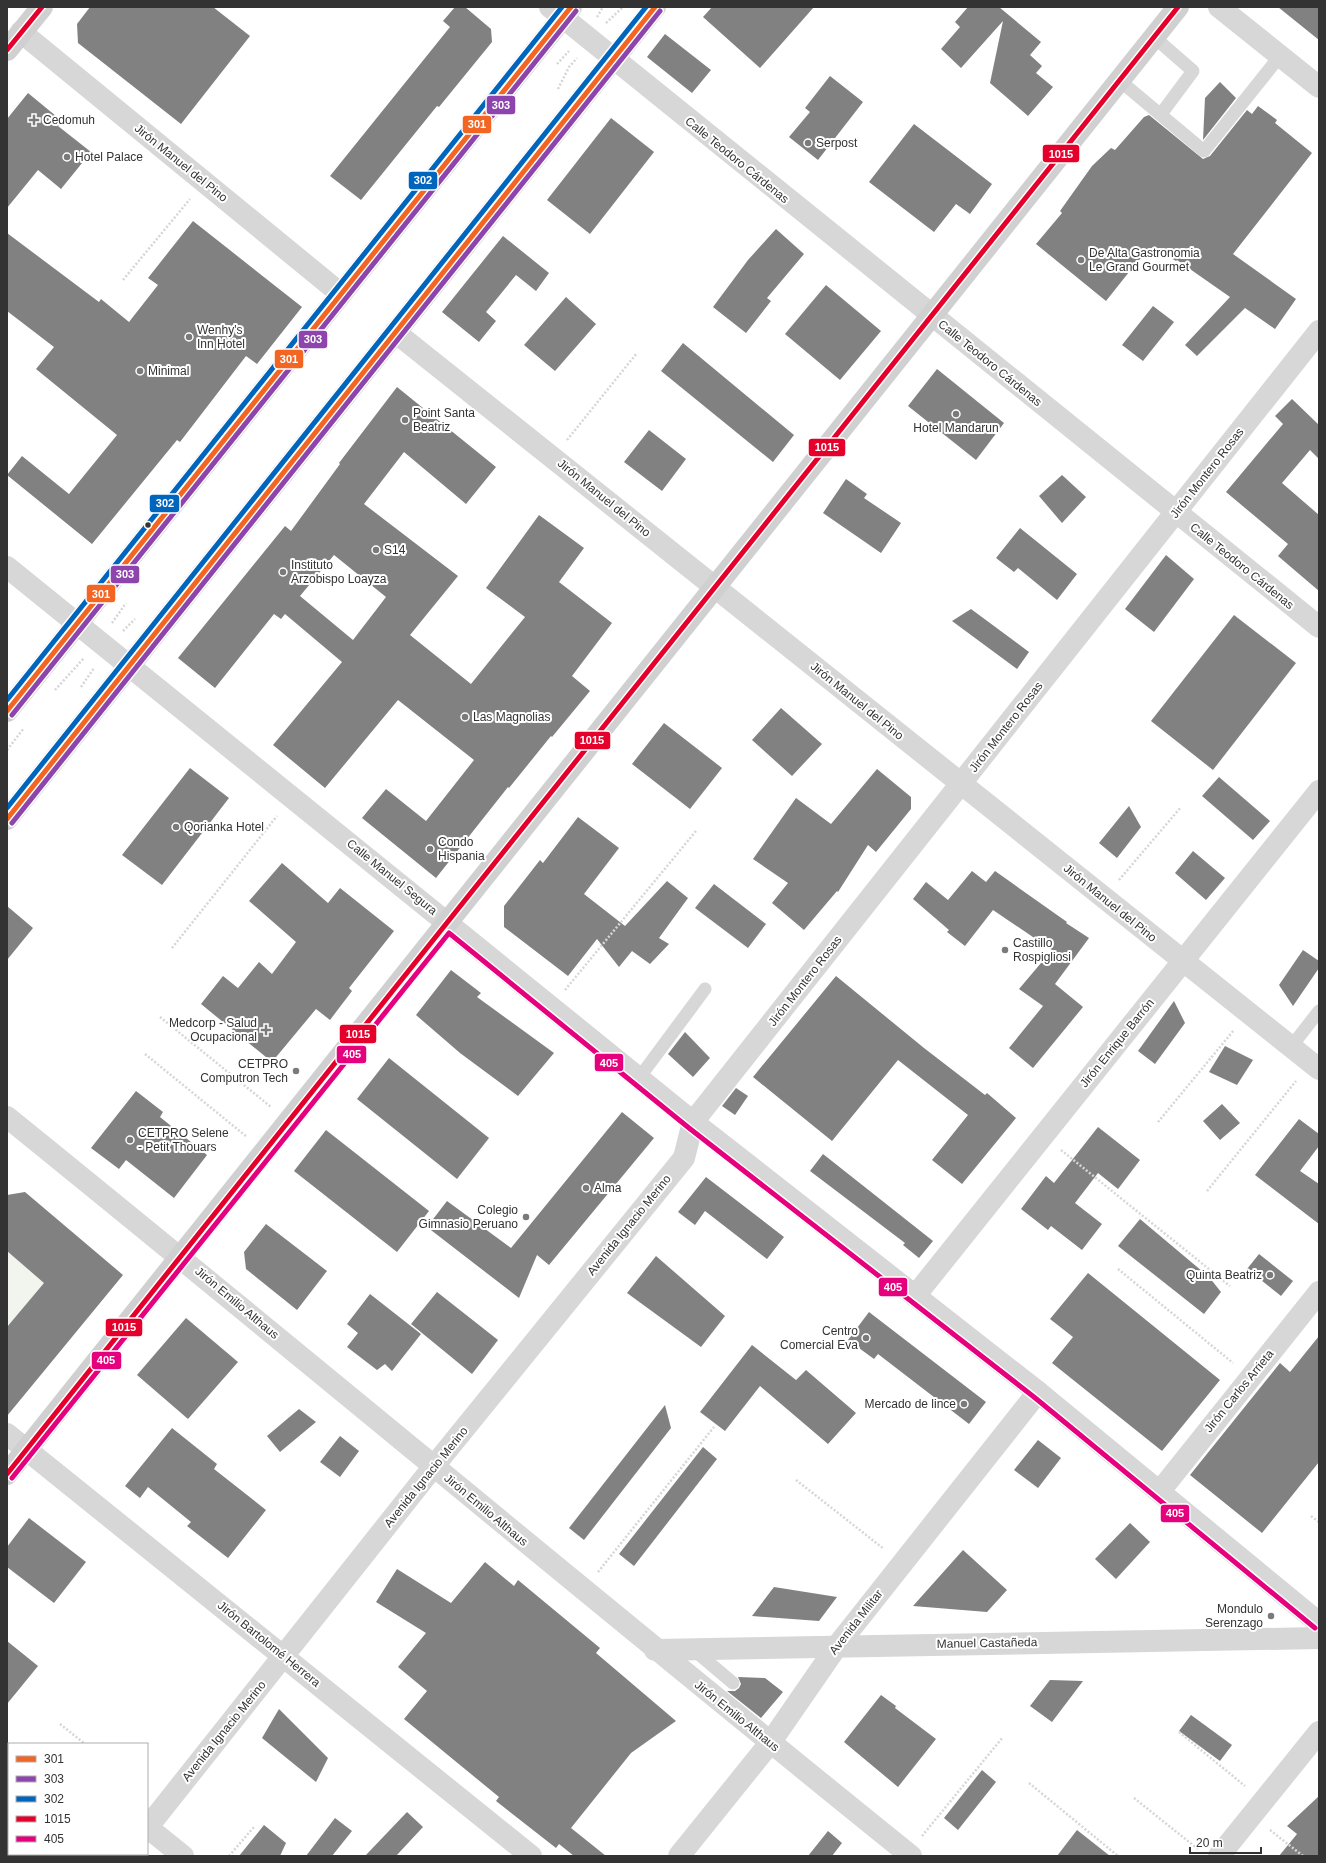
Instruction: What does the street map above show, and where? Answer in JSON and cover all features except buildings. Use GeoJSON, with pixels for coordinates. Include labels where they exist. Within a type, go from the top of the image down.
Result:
{"type":"FeatureCollection","features":[{"type":"Feature","properties":{"kind":"main road"},"geometry":{"type":"LineString","coordinates":[[7,50],[42,7]]}},
{"type":"Feature","properties":{"kind":"main road"},"geometry":{"type":"LineString","coordinates":[[7,819],[655,7]]}},
{"type":"Feature","properties":{"kind":"main road"},"geometry":{"type":"LineString","coordinates":[[7,1474],[1178,7]]}},
{"type":"Feature","properties":{"kind":"main road"},"geometry":{"type":"LineString","coordinates":[[7,711],[341,294],[561,10]]}},
{"type":"Feature","properties":{"kind":"street"},"geometry":{"type":"LineString","coordinates":[[1219,7],[1319,87]]}},
{"type":"Feature","properties":{"kind":"street","name":"Calle Teodoro Cárdenas"},"geometry":{"type":"LineString","coordinates":[[561,10],[613,60],[1319,627]]}},
{"type":"Feature","properties":{"kind":"street","name":"Jirón Manuel del Pino"},"geometry":{"type":"LineString","coordinates":[[21,32],[341,294]]}},
{"type":"Feature","properties":{"kind":"street","name":"Jirón Montero Rosas"},"geometry":{"type":"LineString","coordinates":[[693,1122],[1319,331]]}},
{"type":"Feature","properties":{"kind":"street","name":"Jirón Manuel del Pino"},"geometry":{"type":"LineString","coordinates":[[396,332],[1315,1066]]}},
{"type":"Feature","properties":{"kind":"street","name":"Calle Manuel Segura"},"geometry":{"type":"LineString","coordinates":[[7,567],[693,1122],[1038,1392],[1319,1623]]}},
{"type":"Feature","properties":{"kind":"street","name":"Jirón Enrique Barrón"},"geometry":{"type":"LineString","coordinates":[[915,1296],[1319,791]]}},
{"type":"Feature","properties":{"kind":"street","name":"Jirón Emilio Althaus"},"geometry":{"type":"LineString","coordinates":[[7,1117],[180,1257],[655,1650],[749,1720],[770,1743],[910,1855]]}},
{"type":"Feature","properties":{"kind":"street","name":"Avenida Ignacio Merino"},"geometry":{"type":"LineString","coordinates":[[148,1827],[434,1466],[684,1158],[693,1122]]}},
{"type":"Feature","properties":{"kind":"street","name":"Jirón Carlos Arrieta"},"geometry":{"type":"LineString","coordinates":[[1160,1491],[1319,1292]]}},
{"type":"Feature","properties":{"kind":"street","name":"Avenida Militar"},"geometry":{"type":"LineString","coordinates":[[679,1856],[770,1743],[837,1646],[1038,1392]]}},
{"type":"Feature","properties":{"kind":"street","name":"Jirón Bartolomé Herrera"},"geometry":{"type":"LineString","coordinates":[[7,1434],[531,1856]]}},
{"type":"Feature","properties":{"kind":"street","name":"Manuel Castañeda"},"geometry":{"type":"LineString","coordinates":[[655,1650],[1319,1638]]}},
{"type":"Feature","properties":{"kind":"street"},"geometry":{"type":"LineString","coordinates":[[1210,1854],[1258,1808],[1319,1732]]}},
{"type":"Feature","properties":{"kind":"street"},"geometry":{"type":"LineString","coordinates":[[148,1829],[183,1856]]}},
{"type":"Feature","properties":{"kind":"lane"},"geometry":{"type":"LineString","coordinates":[[1154,37],[1194,71],[1161,114]]}},
{"type":"Feature","properties":{"kind":"lane"},"geometry":{"type":"LineString","coordinates":[[1119,80],[1204,151],[1280,56]]}},
{"type":"Feature","properties":{"kind":"lane"},"geometry":{"type":"LineString","coordinates":[[639,1078],[705,989]]}},
{"type":"Feature","properties":{"kind":"lane"},"geometry":{"type":"LineString","coordinates":[[1291,1047],[1319,1011]]}},
{"type":"Feature","properties":{"kind":"lane"},"geometry":{"type":"LineString","coordinates":[[694,1650],[733,1683]]}},
{"type":"Feature","properties":{"kind":"path"},"geometry":{"type":"LineString","coordinates":[[123,280],[204,182]]}},
{"type":"Feature","properties":{"kind":"path"},"geometry":{"type":"LineString","coordinates":[[553,458],[637,353]]}},
{"type":"Feature","properties":{"kind":"path"},"geometry":{"type":"LineString","coordinates":[[52,693],[65,682],[98,641],[121,612],[128,598]]}},
{"type":"Feature","properties":{"kind":"path"},"geometry":{"type":"LineString","coordinates":[[7,750],[25,727]]}},
{"type":"Feature","properties":{"kind":"path"},"geometry":{"type":"LineString","coordinates":[[172,948],[292,797]]}},
{"type":"Feature","properties":{"kind":"path"},"geometry":{"type":"LineString","coordinates":[[1104,898],[1181,807]]}},
{"type":"Feature","properties":{"kind":"path"},"geometry":{"type":"LineString","coordinates":[[551,1007],[696,831]]}},
{"type":"Feature","properties":{"kind":"path"},"geometry":{"type":"LineString","coordinates":[[1158,1122],[1248,1013]]}},
{"type":"Feature","properties":{"kind":"path"},"geometry":{"type":"LineString","coordinates":[[160,1017],[289,1122]]}},
{"type":"Feature","properties":{"kind":"path"},"geometry":{"type":"LineString","coordinates":[[145,1054],[265,1152]]}},
{"type":"Feature","properties":{"kind":"path"},"geometry":{"type":"LineString","coordinates":[[1207,1191],[1315,1066]]}},
{"type":"Feature","properties":{"kind":"path"},"geometry":{"type":"LineString","coordinates":[[1043,1136],[1230,1286]]}},
{"type":"Feature","properties":{"kind":"path"},"geometry":{"type":"LineString","coordinates":[[1118,1268],[1251,1377]]}},
{"type":"Feature","properties":{"kind":"path"},"geometry":{"type":"LineString","coordinates":[[584,1591],[714,1427]]}},
{"type":"Feature","properties":{"kind":"path"},"geometry":{"type":"LineString","coordinates":[[796,1480],[902,1563]]}},
{"type":"Feature","properties":{"kind":"path"},"geometry":{"type":"LineString","coordinates":[[1311,1516],[1319,1522]]}},
{"type":"Feature","properties":{"kind":"path"},"geometry":{"type":"LineString","coordinates":[[60,1724],[84,1743]]}},
{"type":"Feature","properties":{"kind":"path"},"geometry":{"type":"LineString","coordinates":[[1179,1732],[1258,1808],[1302,1856]]}},
{"type":"Feature","properties":{"kind":"path"},"geometry":{"type":"LineString","coordinates":[[910,1855],[1003,1737]]}},
{"type":"Feature","properties":{"kind":"path"},"geometry":{"type":"LineString","coordinates":[[1029,1783],[1118,1856]]}},
{"type":"Feature","properties":{"kind":"path"},"geometry":{"type":"LineString","coordinates":[[1134,1798],[1210,1854]]}},
{"type":"Feature","properties":{"kind":"path"},"geometry":{"type":"LineString","coordinates":[[229,1856],[254,1827]]}},
{"type":"Feature","properties":{"kind":"shaded area"},"geometry":{"type":"Polygon","coordinates":[[[7,1251],[44,1283],[9,1325],[7,1323],[7,1251]]]}},
{"type":"Feature","properties":{"kind":"transit line","name":"1015"},"geometry":{"type":"LineString","coordinates":[[7,50],[42,7]]}},
{"type":"Feature","properties":{"kind":"transit line","name":"302"},"geometry":{"type":"LineString","coordinates":[[7,700],[562,7]]}},
{"type":"Feature","properties":{"kind":"transit line","name":"301"},"geometry":{"type":"LineString","coordinates":[[7,711],[571,7]]}},
{"type":"Feature","properties":{"kind":"transit line","name":"302"},"geometry":{"type":"LineString","coordinates":[[7,808],[646,7]]}},
{"type":"Feature","properties":{"kind":"transit line","name":"301"},"geometry":{"type":"LineString","coordinates":[[7,819],[655,7]]}},
{"type":"Feature","properties":{"kind":"transit line","name":"1015"},"geometry":{"type":"LineString","coordinates":[[7,1474],[1178,7]]}},
{"type":"Feature","properties":{"kind":"transit line","name":"303"},"geometry":{"type":"LineString","coordinates":[[12,715],[576,11]]}},
{"type":"Feature","properties":{"kind":"transit line","name":"303"},"geometry":{"type":"LineString","coordinates":[[12,823],[660,11]]}},
{"type":"Feature","properties":{"kind":"transit line","name":"405"},"geometry":{"type":"LineString","coordinates":[[12,1478],[449,933],[689,1128],[1034,1397],[1315,1628]]}},
{"type":"Feature","properties":{"kind":"place","name":"Cedomuh"},"geometry":{"type":"Point","coordinates":[34,120]}},
{"type":"Feature","properties":{"kind":"place","name":"Serpost"},"geometry":{"type":"Point","coordinates":[808,143]}},
{"type":"Feature","properties":{"kind":"place","name":"Hotel Palace"},"geometry":{"type":"Point","coordinates":[67,157]}},
{"type":"Feature","properties":{"kind":"place","name":"De Alta Gastronomia Le Grand Gourmet"},"geometry":{"type":"Point","coordinates":[1081,260]}},
{"type":"Feature","properties":{"kind":"place","name":"Wenhy's Inn Hotel"},"geometry":{"type":"Point","coordinates":[189,337]}},
{"type":"Feature","properties":{"kind":"place","name":"Minimal"},"geometry":{"type":"Point","coordinates":[140,371]}},
{"type":"Feature","properties":{"kind":"place","name":"Hotel Mandarun"},"geometry":{"type":"Point","coordinates":[956,414]}},
{"type":"Feature","properties":{"kind":"place","name":"Point Santa Beatriz"},"geometry":{"type":"Point","coordinates":[405,420]}},
{"type":"Feature","properties":{"kind":"place","name":"S14"},"geometry":{"type":"Point","coordinates":[376,550]}},
{"type":"Feature","properties":{"kind":"place","name":"Instituto Arzobispo Loayza"},"geometry":{"type":"Point","coordinates":[283,572]}},
{"type":"Feature","properties":{"kind":"place","name":"Las Magnolias"},"geometry":{"type":"Point","coordinates":[465,717]}},
{"type":"Feature","properties":{"kind":"place","name":"Qorianka Hotel"},"geometry":{"type":"Point","coordinates":[176,827]}},
{"type":"Feature","properties":{"kind":"place","name":"Condo Hispania"},"geometry":{"type":"Point","coordinates":[430,849]}},
{"type":"Feature","properties":{"kind":"place","name":"Castillo Rospigliosi"},"geometry":{"type":"Point","coordinates":[1005,950]}},
{"type":"Feature","properties":{"kind":"place","name":"Medcorp - Salud Ocupacional"},"geometry":{"type":"Point","coordinates":[266,1030]}},
{"type":"Feature","properties":{"kind":"place","name":"CETPRO Computron Tech"},"geometry":{"type":"Point","coordinates":[296,1071]}},
{"type":"Feature","properties":{"kind":"place","name":"CETPRO Selene - Petit Thouars"},"geometry":{"type":"Point","coordinates":[130,1140]}},
{"type":"Feature","properties":{"kind":"place","name":"Alma"},"geometry":{"type":"Point","coordinates":[586,1188]}},
{"type":"Feature","properties":{"kind":"place","name":"Colegio Gimnasio Peruano"},"geometry":{"type":"Point","coordinates":[526,1217]}},
{"type":"Feature","properties":{"kind":"place","name":"Quinta Beatriz"},"geometry":{"type":"Point","coordinates":[1270,1275]}},
{"type":"Feature","properties":{"kind":"place","name":"Centro Comercial Eva"},"geometry":{"type":"Point","coordinates":[866,1338]}},
{"type":"Feature","properties":{"kind":"place","name":"Mercado de lince"},"geometry":{"type":"Point","coordinates":[964,1404]}},
{"type":"Feature","properties":{"kind":"place","name":"Mondulo Serenzago"},"geometry":{"type":"Point","coordinates":[1271,1616]}}]}
